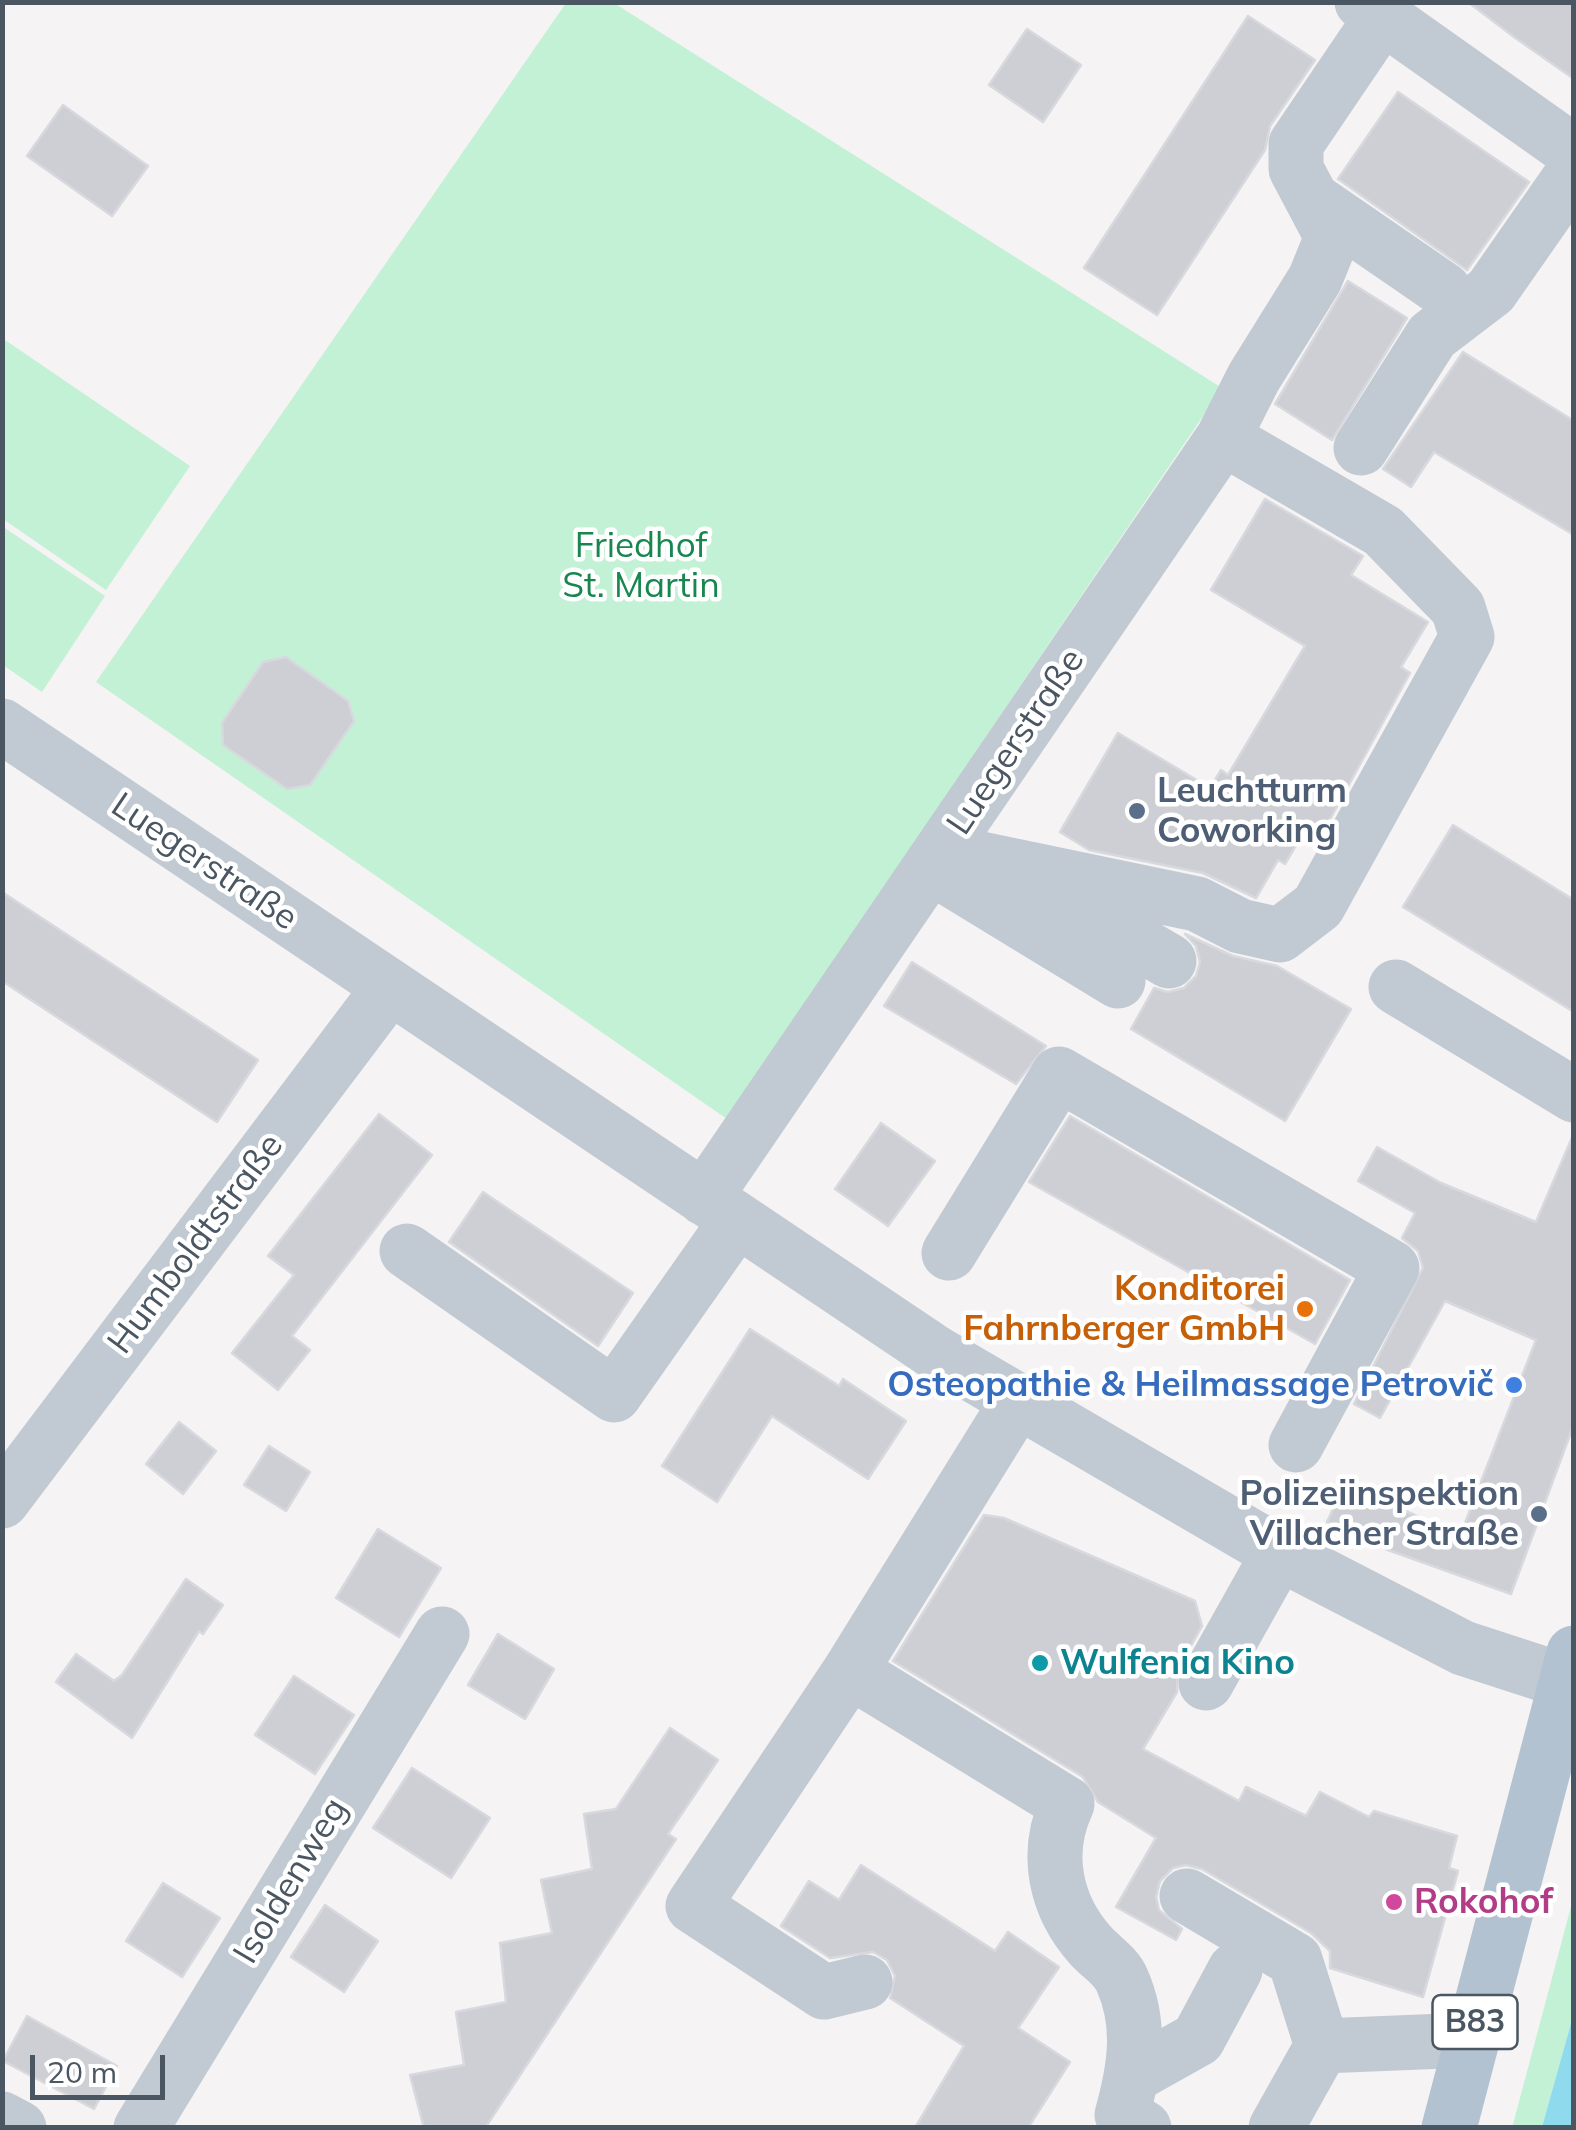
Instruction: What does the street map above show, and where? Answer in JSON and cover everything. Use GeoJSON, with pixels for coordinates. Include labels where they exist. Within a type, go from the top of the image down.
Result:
{"type":"FeatureCollection","features":[{"type":"Feature","properties":{"kind":"main road","name":"B83"},"geometry":{"type":"LineString","coordinates":[[1449,2128],[1571,1673]]}},
{"type":"Feature","properties":{"kind":"street"},"geometry":{"type":"LineString","coordinates":[[1435,295],[1324,220],[1296,169],[1296,144],[1372,10],[1574,152]]}},
{"type":"Feature","properties":{"kind":"street"},"geometry":{"type":"LineString","coordinates":[[1361,448],[1432,336],[1491,291],[1574,172]]}},
{"type":"Feature","properties":{"kind":"street","name":"Luegerstraße"},"geometry":{"type":"LineString","coordinates":[[721,1209],[936,859],[1223,438],[1254,377],[1315,279],[1324,220]]}},
{"type":"Feature","properties":{"kind":"street"},"geometry":{"type":"LineString","coordinates":[[936,859],[1000,863],[1197,904],[1240,926],[1280,935],[1318,906],[1467,638],[1458,608],[1383,531],[1223,438]]}},
{"type":"Feature","properties":{"kind":"street","name":"Luegerstraße"},"geometry":{"type":"LineString","coordinates":[[2,726],[936,1354],[1279,1553],[1462,1648],[1571,1673]]}},
{"type":"Feature","properties":{"kind":"street"},"geometry":{"type":"LineString","coordinates":[[936,859],[1118,980]]}},
{"type":"Feature","properties":{"kind":"street"},"geometry":{"type":"LineString","coordinates":[[1000,863],[1169,961]]}},
{"type":"Feature","properties":{"kind":"street","name":"Humboldtstraße"},"geometry":{"type":"LineString","coordinates":[[2,1501],[390,986]]}},
{"type":"Feature","properties":{"kind":"street"},"geometry":{"type":"LineString","coordinates":[[1396,987],[1574,1095]]}},
{"type":"Feature","properties":{"kind":"street"},"geometry":{"type":"LineString","coordinates":[[949,1253],[1059,1074],[1392,1268],[1296,1445]]}},
{"type":"Feature","properties":{"kind":"street"},"geometry":{"type":"LineString","coordinates":[[407,1251],[614,1394],[721,1209]]}},
{"type":"Feature","properties":{"kind":"street"},"geometry":{"type":"LineString","coordinates":[[864,1982],[824,1992],[694,1906],[850,1671],[1017,1402]]}},
{"type":"Feature","properties":{"kind":"street"},"geometry":{"type":"LineString","coordinates":[[1206,1683],[1279,1553]]}},
{"type":"Feature","properties":{"kind":"street","name":"Isoldenweg"},"geometry":{"type":"LineString","coordinates":[[140,2128],[442,1634]]}},
{"type":"Feature","properties":{"kind":"street"},"geometry":{"type":"LineString","coordinates":[[850,1671],[1067,1804],[1056,1828],[1054,1866],[1066,1913],[1121,1976],[1136,2022],[1138,2102]]}},
{"type":"Feature","properties":{"kind":"street"},"geometry":{"type":"LineString","coordinates":[[1186,1896],[1295,1960],[1322,2046],[1276,2128]]}},
{"type":"Feature","properties":{"kind":"street"},"geometry":{"type":"LineString","coordinates":[[1138,2102],[1198,2039],[1235,1970]]}},
{"type":"Feature","properties":{"kind":"street"},"geometry":{"type":"LineString","coordinates":[[1322,2046],[1470,2040]]}},
{"type":"Feature","properties":{"kind":"street"},"geometry":{"type":"LineString","coordinates":[[2,2120],[19,2128]]}},
{"type":"Feature","properties":{"kind":"green space","name":"Friedhof St. Martin"},"geometry":{"type":"Polygon","coordinates":[[[566,3],[614,3],[1222,388],[727,1119],[96,682],[566,3]]]}},
{"type":"Feature","properties":{"kind":"green space"},"geometry":{"type":"Polygon","coordinates":[[[2,338],[190,466],[106,590],[3,519],[2,338]]]}},
{"type":"Feature","properties":{"kind":"green space"},"geometry":{"type":"Polygon","coordinates":[[[2,526],[105,596],[42,692],[3,665],[2,526]]]}},
{"type":"Feature","properties":{"kind":"green space"},"geometry":{"type":"Polygon","coordinates":[[[1573,1899],[1573,2016],[1542,2127],[1512,2128],[1573,1899]]]}},
{"type":"Feature","properties":{"kind":"water"},"geometry":{"type":"Polygon","coordinates":[[[1573,2016],[1573,2127],[1542,2127],[1573,2016]]]}},
{"type":"Feature","properties":{"kind":"building"},"geometry":{"type":"Polygon","coordinates":[[[1468,2],[1574,2],[1574,79],[1514,37],[1468,2]]]}},
{"type":"Feature","properties":{"kind":"building"},"geometry":{"type":"Polygon","coordinates":[[[1248,16],[1315,60],[1270,126],[1265,150],[1157,315],[1084,268],[1248,16]]]}},
{"type":"Feature","properties":{"kind":"building"},"geometry":{"type":"Polygon","coordinates":[[[1027,29],[1081,65],[1043,122],[989,85],[1027,29]]]}},
{"type":"Feature","properties":{"kind":"building"},"geometry":{"type":"Polygon","coordinates":[[[1398,92],[1529,182],[1467,270],[1338,179],[1398,92]]]}},
{"type":"Feature","properties":{"kind":"building"},"geometry":{"type":"Polygon","coordinates":[[[63,105],[148,166],[112,216],[27,156],[63,105]]]}},
{"type":"Feature","properties":{"kind":"building"},"geometry":{"type":"Polygon","coordinates":[[[1348,281],[1407,318],[1332,440],[1275,404],[1348,281]]]}},
{"type":"Feature","properties":{"kind":"building"},"geometry":{"type":"Polygon","coordinates":[[[1463,352],[1574,421],[1574,535],[1434,452],[1411,487],[1383,469],[1463,352]]]}},
{"type":"Feature","properties":{"kind":"building"},"geometry":{"type":"Polygon","coordinates":[[[1265,499],[1363,556],[1351,575],[1428,622],[1401,667],[1410,673],[1323,832],[1309,823],[1285,864],[1278,860],[1256,898],[1203,873],[1089,850],[1060,832],[1118,733],[1210,788],[1221,770],[1228,775],[1305,646],[1211,590],[1265,499]]]}},
{"type":"Feature","properties":{"kind":"building"},"geometry":{"type":"Polygon","coordinates":[[[286,657],[348,701],[354,721],[310,785],[287,789],[223,745],[222,723],[263,662],[286,657]]]}},
{"type":"Feature","properties":{"kind":"building"},"geometry":{"type":"Polygon","coordinates":[[[1453,825],[1574,900],[1574,1012],[1403,907],[1453,825]]]}},
{"type":"Feature","properties":{"kind":"building"},"geometry":{"type":"Polygon","coordinates":[[[2,892],[258,1060],[217,1122],[2,981],[2,892]]]}},
{"type":"Feature","properties":{"kind":"building"},"geometry":{"type":"Polygon","coordinates":[[[1185,934],[1233,956],[1277,966],[1351,1009],[1285,1121],[1131,1029],[1154,988],[1168,992],[1184,988],[1196,976],[1200,962],[1196,946],[1185,934]]]}},
{"type":"Feature","properties":{"kind":"building"},"geometry":{"type":"Polygon","coordinates":[[[912,962],[1046,1046],[1016,1084],[884,1006],[912,962]]]}},
{"type":"Feature","properties":{"kind":"building"},"geometry":{"type":"Polygon","coordinates":[[[379,1114],[432,1155],[292,1336],[310,1350],[278,1390],[232,1353],[294,1275],[268,1256],[379,1114]]]}},
{"type":"Feature","properties":{"kind":"building"},"geometry":{"type":"Polygon","coordinates":[[[1070,1116],[1350,1280],[1315,1344],[1029,1182],[1070,1116]]]}},
{"type":"Feature","properties":{"kind":"building"},"geometry":{"type":"Polygon","coordinates":[[[881,1123],[935,1161],[888,1226],[835,1189],[881,1123]]]}},
{"type":"Feature","properties":{"kind":"building"},"geometry":{"type":"Polygon","coordinates":[[[1574,1133],[1574,1424],[1511,1594],[1388,1550],[1327,1522],[1345,1483],[1460,1536],[1536,1340],[1445,1301],[1380,1418],[1354,1404],[1423,1268],[1418,1251],[1402,1238],[1415,1213],[1358,1181],[1377,1147],[1441,1183],[1536,1222],[1574,1133]]]}},
{"type":"Feature","properties":{"kind":"building"},"geometry":{"type":"Polygon","coordinates":[[[483,1192],[633,1293],[598,1346],[449,1242],[483,1192]]]}},
{"type":"Feature","properties":{"kind":"building"},"geometry":{"type":"Polygon","coordinates":[[[750,1329],[839,1386],[843,1379],[906,1421],[868,1479],[772,1416],[717,1502],[662,1466],[750,1329]]]}},
{"type":"Feature","properties":{"kind":"building"},"geometry":{"type":"Polygon","coordinates":[[[179,1422],[216,1451],[183,1494],[146,1464],[179,1422]]]}},
{"type":"Feature","properties":{"kind":"building"},"geometry":{"type":"Polygon","coordinates":[[[269,1446],[310,1472],[286,1511],[244,1485],[269,1446]]]}},
{"type":"Feature","properties":{"kind":"building"},"geometry":{"type":"Polygon","coordinates":[[[984,1515],[1004,1518],[1195,1601],[1202,1626],[1178,1669],[1177,1692],[1143,1749],[1239,1801],[1246,1787],[1306,1816],[1320,1792],[1369,1817],[1374,1811],[1457,1836],[1449,1868],[1458,1871],[1423,1997],[1330,1968],[1330,1951],[1311,1933],[1202,1869],[1186,1865],[1173,1868],[1160,1881],[1156,1897],[1159,1910],[1182,1929],[1176,1940],[1116,1907],[1156,1838],[1098,1802],[1083,1777],[893,1661],[984,1515]]]}},
{"type":"Feature","properties":{"kind":"building"},"geometry":{"type":"Polygon","coordinates":[[[378,1529],[441,1568],[399,1637],[336,1598],[378,1529]]]}},
{"type":"Feature","properties":{"kind":"building"},"geometry":{"type":"Polygon","coordinates":[[[186,1579],[223,1605],[203,1634],[199,1631],[132,1738],[56,1682],[76,1654],[114,1681],[122,1675],[186,1579]]]}},
{"type":"Feature","properties":{"kind":"building"},"geometry":{"type":"Polygon","coordinates":[[[498,1634],[554,1669],[525,1719],[468,1685],[498,1634]]]}},
{"type":"Feature","properties":{"kind":"building"},"geometry":{"type":"Polygon","coordinates":[[[294,1676],[354,1715],[315,1774],[255,1735],[294,1676]]]}},
{"type":"Feature","properties":{"kind":"building"},"geometry":{"type":"Polygon","coordinates":[[[670,1728],[718,1760],[668,1834],[676,1839],[485,2128],[424,2128],[410,2075],[464,2065],[456,2012],[506,2002],[500,1943],[552,1933],[541,1880],[592,1869],[584,1814],[616,1809],[670,1728]]]}},
{"type":"Feature","properties":{"kind":"building"},"geometry":{"type":"Polygon","coordinates":[[[412,1768],[490,1818],[451,1878],[373,1828],[412,1768]]]}},
{"type":"Feature","properties":{"kind":"building"},"geometry":{"type":"Polygon","coordinates":[[[861,1865],[995,1951],[1008,1932],[1059,1967],[1018,2028],[1070,2062],[1028,2128],[915,2128],[964,2046],[890,1998],[895,1976],[887,1960],[873,1952],[830,1958],[781,1926],[809,1881],[839,1900],[861,1865]]]}},
{"type":"Feature","properties":{"kind":"building"},"geometry":{"type":"Polygon","coordinates":[[[163,1883],[220,1918],[182,1977],[126,1941],[163,1883]]]}},
{"type":"Feature","properties":{"kind":"building"},"geometry":{"type":"Polygon","coordinates":[[[325,1905],[378,1941],[344,1992],[291,1957],[325,1905]]]}},
{"type":"Feature","properties":{"kind":"building"},"geometry":{"type":"Polygon","coordinates":[[[27,2016],[117,2066],[94,2109],[3,2061],[27,2016]]]}},
{"type":"Feature","properties":{"kind":"place","name":"Leuchtturm Coworking"},"geometry":{"type":"Point","coordinates":[1137,811]}},
{"type":"Feature","properties":{"kind":"place","name":"Konditorei Fahrnberger GmbH"},"geometry":{"type":"Point","coordinates":[1305,1309]}},
{"type":"Feature","properties":{"kind":"place","name":"Osteopathie & Heilmassage Petrovič"},"geometry":{"type":"Point","coordinates":[1514,1385]}},
{"type":"Feature","properties":{"kind":"place","name":"Polizeiinspektion Villacher Straße"},"geometry":{"type":"Point","coordinates":[1539,1514]}},
{"type":"Feature","properties":{"kind":"place","name":"Wulfenia Kino"},"geometry":{"type":"Point","coordinates":[1040,1663]}},
{"type":"Feature","properties":{"kind":"place","name":"Rokohof"},"geometry":{"type":"Point","coordinates":[1394,1902]}}]}
